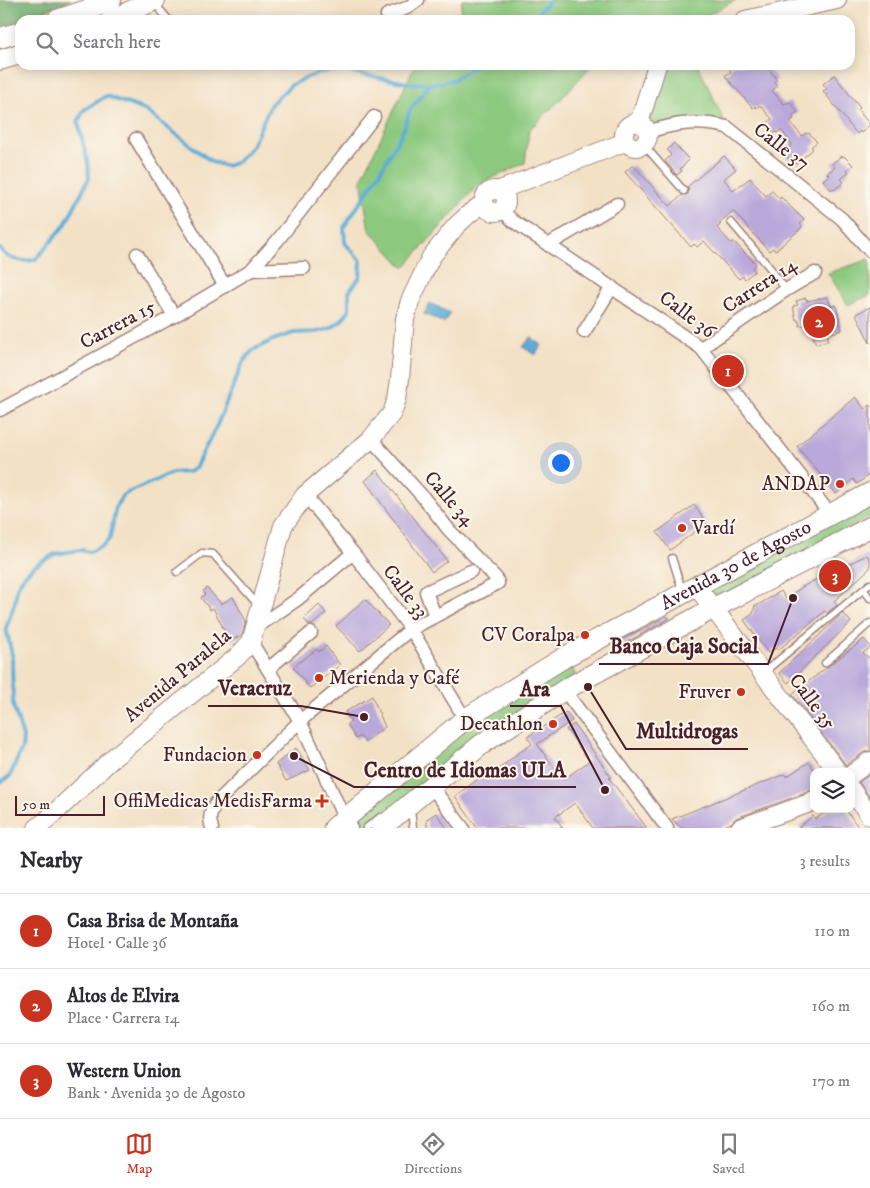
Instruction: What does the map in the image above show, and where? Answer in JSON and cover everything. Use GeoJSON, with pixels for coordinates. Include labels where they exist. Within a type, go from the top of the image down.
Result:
{"type":"FeatureCollection","features":[{"type":"Feature","properties":{"kind":"main road"},"geometry":{"type":"LineString","coordinates":[[73,15],[111,0]]}},
{"type":"Feature","properties":{"kind":"main road"},"geometry":{"type":"LineString","coordinates":[[768,15],[837,0]]}},
{"type":"Feature","properties":{"kind":"main road"},"geometry":{"type":"LineString","coordinates":[[122,15],[154,1]]}},
{"type":"Feature","properties":{"kind":"main road"},"geometry":{"type":"LineString","coordinates":[[0,38],[15,34]]}},
{"type":"Feature","properties":{"kind":"main road"},"geometry":{"type":"LineString","coordinates":[[0,60],[15,56]]}},
{"type":"Feature","properties":{"kind":"main road"},"geometry":{"type":"LineString","coordinates":[[500,190],[506,198],[506,204],[502,210],[490,211],[484,203],[484,198],[490,190],[500,190],[625,142],[634,147],[644,133],[656,70]]}},
{"type":"Feature","properties":{"kind":"main road","name":"Avenida Paralela"},"geometry":{"type":"LineString","coordinates":[[37,828],[114,757],[237,657],[253,635],[276,545],[283,526],[305,495],[371,440],[392,412],[397,399],[405,319],[410,301],[431,257],[456,226],[484,203]]}},
{"type":"Feature","properties":{"kind":"main road","name":"Avenida 30 de Agosto"},"geometry":{"type":"LineString","coordinates":[[384,819],[410,804],[482,744],[702,595],[830,514],[870,493]]}},
{"type":"Feature","properties":{"kind":"main road","name":"Avenida 30 de Agosto"},"geometry":{"type":"LineString","coordinates":[[347,825],[465,719],[565,657],[702,595],[866,531]]}},
{"type":"Feature","properties":{"kind":"main road","name":"Calle 35"},"geometry":{"type":"LineString","coordinates":[[702,595],[835,768]]}},
{"type":"Feature","properties":{"kind":"main road"},"geometry":{"type":"LineString","coordinates":[[855,772],[870,761]]}},
{"type":"Feature","properties":{"kind":"main road"},"geometry":{"type":"LineString","coordinates":[[855,795],[870,816]]}},
{"type":"Feature","properties":{"kind":"main road"},"geometry":{"type":"LineString","coordinates":[[740,828],[810,802]]}},
{"type":"Feature","properties":{"kind":"street"},"geometry":{"type":"LineString","coordinates":[[387,15],[407,8],[418,0]]}},
{"type":"Feature","properties":{"kind":"street","name":"Carrera 15"},"geometry":{"type":"LineString","coordinates":[[0,410],[174,316],[252,270],[374,117]]}},
{"type":"Feature","properties":{"kind":"street","name":"Calle 37"},"geometry":{"type":"LineString","coordinates":[[644,133],[665,126],[690,122],[711,123],[727,127],[842,219],[870,251]]}},
{"type":"Feature","properties":{"kind":"street"},"geometry":{"type":"LineString","coordinates":[[136,139],[225,286]]}},
{"type":"Feature","properties":{"kind":"street"},"geometry":{"type":"LineString","coordinates":[[548,245],[617,204]]}},
{"type":"Feature","properties":{"kind":"street","name":"Calle 36"},"geometry":{"type":"LineString","coordinates":[[502,210],[513,222],[701,348],[830,514]]}},
{"type":"Feature","properties":{"kind":"street"},"geometry":{"type":"LineString","coordinates":[[137,254],[174,316]]}},
{"type":"Feature","properties":{"kind":"street","name":"Carrera 15"},"geometry":{"type":"LineString","coordinates":[[252,270],[304,268]]}},
{"type":"Feature","properties":{"kind":"street","name":"Carrera 14"},"geometry":{"type":"LineString","coordinates":[[701,348],[786,290],[815,273]]}},
{"type":"Feature","properties":{"kind":"street"},"geometry":{"type":"LineString","coordinates":[[584,332],[612,287]]}},
{"type":"Feature","properties":{"kind":"street","name":"Calle 34"},"geometry":{"type":"LineString","coordinates":[[371,440],[424,497],[449,530],[496,578],[498,583],[435,616]]}},
{"type":"Feature","properties":{"kind":"street","name":"Calle 33"},"geometry":{"type":"LineString","coordinates":[[305,495],[353,552],[410,629],[465,719]]}},
{"type":"Feature","properties":{"kind":"street"},"geometry":{"type":"LineString","coordinates":[[347,825],[300,720],[268,669],[253,635],[353,552]]}},
{"type":"Feature","properties":{"kind":"street"},"geometry":{"type":"LineString","coordinates":[[212,828],[210,812],[217,802],[300,720],[410,629],[435,616],[426,592],[471,571]]}},
{"type":"Feature","properties":{"kind":"street"},"geometry":{"type":"LineString","coordinates":[[268,669],[311,633]]}},
{"type":"Feature","properties":{"kind":"street"},"geometry":{"type":"LineString","coordinates":[[564,690],[668,828]]}},
{"type":"Feature","properties":{"kind":"street"},"geometry":{"type":"LineString","coordinates":[[431,786],[463,828]]}},
{"type":"Feature","properties":{"kind":"lane"},"geometry":{"type":"LineString","coordinates":[[154,1],[165,15]]}},
{"type":"Feature","properties":{"kind":"lane"},"geometry":{"type":"LineString","coordinates":[[644,133],[684,191]]}},
{"type":"Feature","properties":{"kind":"lane"},"geometry":{"type":"LineString","coordinates":[[731,222],[786,290]]}},
{"type":"Feature","properties":{"kind":"lane"},"geometry":{"type":"LineString","coordinates":[[177,572],[202,553],[213,554],[261,609]]}},
{"type":"Feature","properties":{"kind":"lane"},"geometry":{"type":"LineString","coordinates":[[672,558],[702,595]]}},
{"type":"Feature","properties":{"kind":"lane"},"geometry":{"type":"LineString","coordinates":[[663,627],[702,595],[752,580]]}},
{"type":"Feature","properties":{"kind":"lane"},"geometry":{"type":"LineString","coordinates":[[763,673],[870,584]]}},
{"type":"Feature","properties":{"kind":"lane"},"geometry":{"type":"LineString","coordinates":[[864,590],[870,598]]}},
{"type":"Feature","properties":{"kind":"lane"},"geometry":{"type":"LineString","coordinates":[[825,663],[870,623]]}},
{"type":"Feature","properties":{"kind":"lane"},"geometry":{"type":"LineString","coordinates":[[401,782],[469,725],[553,673]]}},
{"type":"Feature","properties":{"kind":"lane"},"geometry":{"type":"LineString","coordinates":[[410,804],[413,828]]}},
{"type":"Feature","properties":{"kind":"lane"},"geometry":{"type":"LineString","coordinates":[[366,828],[384,819]]}},
{"type":"Feature","properties":{"kind":"green space"},"geometry":{"type":"Polygon","coordinates":[[[0,0],[71,0],[36,15],[15,15],[15,22],[0,27],[0,0]]]}},
{"type":"Feature","properties":{"kind":"green space"},"geometry":{"type":"Polygon","coordinates":[[[462,0],[736,0],[708,15],[458,15],[461,12],[462,0]]]}},
{"type":"Feature","properties":{"kind":"green space"},"geometry":{"type":"Polygon","coordinates":[[[413,70],[587,70],[529,130],[525,163],[478,185],[404,268],[369,230],[361,180],[413,70]]]}},
{"type":"Feature","properties":{"kind":"green space"},"geometry":{"type":"Polygon","coordinates":[[[656,70],[700,70],[727,127],[646,128],[656,70]]]}},
{"type":"Feature","properties":{"kind":"green space"},"geometry":{"type":"Polygon","coordinates":[[[870,259],[870,295],[848,305],[828,273],[870,259]]]}},
{"type":"Feature","properties":{"kind":"green space"},"geometry":{"type":"Polygon","coordinates":[[[870,503],[870,517],[709,603],[702,593],[870,503]]]}},
{"type":"Feature","properties":{"kind":"green space"},"geometry":{"type":"Polygon","coordinates":[[[569,664],[576,675],[366,828],[347,828],[469,725],[569,664]]]}},
{"type":"Feature","properties":{"kind":"water"},"geometry":{"type":"Polygon","coordinates":[[[430,303],[450,313],[444,323],[424,314],[430,303]]]}},
{"type":"Feature","properties":{"kind":"water"},"geometry":{"type":"Polygon","coordinates":[[[531,337],[542,345],[535,355],[523,347],[531,337]]]}},
{"type":"Feature","properties":{"kind":"building"},"geometry":{"type":"Polygon","coordinates":[[[769,70],[777,79],[774,82],[777,86],[772,91],[784,104],[790,102],[798,112],[792,116],[794,118],[790,122],[802,136],[809,133],[817,142],[811,147],[813,149],[796,164],[794,162],[793,164],[785,154],[792,144],[781,130],[774,133],[766,124],[772,119],[760,105],[753,108],[725,76],[731,71],[769,70]]]}},
{"type":"Feature","properties":{"kind":"building"},"geometry":{"type":"Polygon","coordinates":[[[834,75],[860,108],[858,110],[870,125],[861,133],[860,131],[857,134],[823,91],[827,89],[823,84],[834,75]]]}},
{"type":"Feature","properties":{"kind":"building"},"geometry":{"type":"Polygon","coordinates":[[[674,143],[689,160],[677,175],[665,161],[671,155],[667,150],[674,143]]]}},
{"type":"Feature","properties":{"kind":"building"},"geometry":{"type":"Polygon","coordinates":[[[724,156],[736,169],[724,179],[733,191],[750,178],[766,196],[772,191],[780,199],[781,197],[804,220],[800,224],[802,227],[775,251],[773,248],[769,251],[733,211],[719,223],[721,224],[717,228],[732,244],[734,242],[756,264],[752,268],[755,271],[745,279],[743,276],[739,279],[704,241],[697,247],[694,244],[691,247],[625,172],[633,165],[670,206],[682,195],[688,194],[689,189],[687,187],[724,156]]]}},
{"type":"Feature","properties":{"kind":"building"},"geometry":{"type":"Polygon","coordinates":[[[841,156],[844,156],[853,165],[847,170],[849,172],[841,179],[844,182],[834,190],[833,188],[831,190],[823,180],[829,175],[827,173],[835,167],[832,164],[841,156]]]}},
{"type":"Feature","properties":{"kind":"building"},"geometry":{"type":"Polygon","coordinates":[[[827,297],[831,306],[836,305],[842,330],[828,334],[828,341],[816,344],[808,324],[800,326],[798,320],[796,320],[793,306],[798,305],[796,301],[806,298],[807,301],[827,297]]]}},
{"type":"Feature","properties":{"kind":"building"},"geometry":{"type":"Polygon","coordinates":[[[870,307],[870,343],[856,314],[870,307]]]}},
{"type":"Feature","properties":{"kind":"building"},"geometry":{"type":"Polygon","coordinates":[[[855,397],[865,409],[870,405],[870,474],[857,484],[853,479],[836,494],[797,446],[855,397]]]}},
{"type":"Feature","properties":{"kind":"building"},"geometry":{"type":"Polygon","coordinates":[[[377,470],[447,561],[432,572],[365,481],[377,470]]]}},
{"type":"Feature","properties":{"kind":"building","name":"Vardí"},"geometry":{"type":"Polygon","coordinates":[[[694,505],[707,523],[670,550],[657,532],[694,505]]]}},
{"type":"Feature","properties":{"kind":"building"},"geometry":{"type":"Polygon","coordinates":[[[867,555],[870,560],[870,568],[834,601],[837,605],[827,613],[825,611],[778,650],[776,648],[768,653],[744,620],[753,614],[755,605],[781,591],[786,599],[802,587],[867,555]]]}},
{"type":"Feature","properties":{"kind":"building"},"geometry":{"type":"Polygon","coordinates":[[[207,588],[221,604],[233,597],[246,621],[242,635],[230,641],[213,608],[210,610],[201,598],[205,594],[203,591],[207,588]]]}},
{"type":"Feature","properties":{"kind":"building"},"geometry":{"type":"Polygon","coordinates":[[[365,599],[389,625],[360,651],[336,626],[365,599]]]}},
{"type":"Feature","properties":{"kind":"building"},"geometry":{"type":"Polygon","coordinates":[[[319,605],[326,613],[312,625],[309,625],[304,619],[319,605]]]}},
{"type":"Feature","properties":{"kind":"building"},"geometry":{"type":"Polygon","coordinates":[[[843,613],[851,622],[788,683],[779,673],[843,613]]]}},
{"type":"Feature","properties":{"kind":"building"},"geometry":{"type":"Polygon","coordinates":[[[667,616],[669,619],[623,644],[621,640],[667,616]]]}},
{"type":"Feature","properties":{"kind":"building"},"geometry":{"type":"Polygon","coordinates":[[[864,639],[870,646],[863,653],[870,659],[870,751],[864,752],[846,765],[792,694],[864,639]]]}},
{"type":"Feature","properties":{"kind":"building"},"geometry":{"type":"Polygon","coordinates":[[[326,646],[340,665],[310,688],[293,667],[317,649],[319,652],[326,646]]]}},
{"type":"Feature","properties":{"kind":"building"},"geometry":{"type":"Polygon","coordinates":[[[372,696],[385,727],[365,742],[360,736],[356,739],[347,724],[351,721],[345,712],[372,696]]]}},
{"type":"Feature","properties":{"kind":"building"},"geometry":{"type":"Polygon","coordinates":[[[566,712],[572,721],[537,744],[563,780],[589,761],[566,729],[574,724],[611,777],[609,778],[647,828],[593,828],[575,803],[555,817],[563,828],[477,828],[455,796],[484,775],[495,772],[532,744],[527,737],[566,712]]]}},
{"type":"Feature","properties":{"kind":"building"},"geometry":{"type":"Polygon","coordinates":[[[296,748],[310,770],[286,781],[276,764],[296,748]]]}},
{"type":"Feature","properties":{"kind":"building"},"geometry":{"type":"Polygon","coordinates":[[[809,762],[813,768],[810,768],[810,791],[736,818],[731,823],[720,828],[681,828],[672,819],[785,774],[786,777],[809,762]]]}},
{"type":"Feature","properties":{"kind":"building"},"geometry":{"type":"Polygon","coordinates":[[[870,774],[870,798],[859,782],[870,774]]]}},
{"type":"Feature","properties":{"kind":"building"},"geometry":{"type":"Polygon","coordinates":[[[436,813],[447,828],[427,828],[427,819],[436,813]]]}},
{"type":"Feature","properties":{"kind":"building"},"geometry":{"type":"Polygon","coordinates":[[[825,813],[848,813],[859,828],[798,828],[813,816],[815,819],[825,813]]]}},
{"type":"Feature","properties":{"kind":"waterway"},"geometry":{"type":"LineString","coordinates":[[536,15],[550,0]]}},
{"type":"Feature","properties":{"kind":"waterway"},"geometry":{"type":"LineString","coordinates":[[0,249],[7,256],[16,260],[36,259],[65,225],[89,178],[88,164],[78,122],[84,110],[106,96],[145,110],[212,162],[227,166],[237,162],[252,146],[271,104],[291,85],[317,73],[339,70]]}},
{"type":"Feature","properties":{"kind":"waterway"},"geometry":{"type":"LineString","coordinates":[[339,70],[408,83],[430,84],[453,80],[468,70]]}},
{"type":"Feature","properties":{"kind":"waterway"},"geometry":{"type":"LineString","coordinates":[[0,783],[10,776],[22,748],[23,737],[13,705],[12,655],[6,628],[15,602],[17,587],[34,566],[55,554],[81,550],[90,552],[104,545],[110,538],[116,506],[123,495],[172,473],[189,472],[195,468],[217,425],[243,362],[253,350],[273,340],[294,333],[317,332],[331,328],[341,321],[349,310],[349,292],[360,277],[361,261],[345,243],[344,227],[379,174],[404,129],[410,110],[430,84]]}},
{"type":"Feature","properties":{"kind":"place","name":"Altos de Elvira"},"geometry":{"type":"Point","coordinates":[819,322]}},
{"type":"Feature","properties":{"kind":"place","name":"Casa Brisa de Montaña"},"geometry":{"type":"Point","coordinates":[728,371]}},
{"type":"Feature","properties":{"kind":"place","name":"ANDAP"},"geometry":{"type":"Point","coordinates":[840,484]}},
{"type":"Feature","properties":{"kind":"place","name":"Vardí"},"geometry":{"type":"Point","coordinates":[682,528]}},
{"type":"Feature","properties":{"kind":"place","name":"Western Union"},"geometry":{"type":"Point","coordinates":[835,576]}},
{"type":"Feature","properties":{"kind":"place","name":"Banco Caja Social"},"geometry":{"type":"Point","coordinates":[793,598]}},
{"type":"Feature","properties":{"kind":"place","name":"CV Coralpa"},"geometry":{"type":"Point","coordinates":[585,635]}},
{"type":"Feature","properties":{"kind":"place","name":"Merienda y Café"},"geometry":{"type":"Point","coordinates":[319,678]}},
{"type":"Feature","properties":{"kind":"place","name":"Multidrogas"},"geometry":{"type":"Point","coordinates":[588,687]}},
{"type":"Feature","properties":{"kind":"place","name":"Fruver"},"geometry":{"type":"Point","coordinates":[741,692]}},
{"type":"Feature","properties":{"kind":"place","name":"Veracruz"},"geometry":{"type":"Point","coordinates":[364,717]}},
{"type":"Feature","properties":{"kind":"place","name":"Decathlon"},"geometry":{"type":"Point","coordinates":[553,724]}},
{"type":"Feature","properties":{"kind":"place","name":"Fundacion"},"geometry":{"type":"Point","coordinates":[257,755]}},
{"type":"Feature","properties":{"kind":"place","name":"Centro de Idiomas ULA"},"geometry":{"type":"Point","coordinates":[294,756]}},
{"type":"Feature","properties":{"kind":"place","name":"Ara"},"geometry":{"type":"Point","coordinates":[605,790]}},
{"type":"Feature","properties":{"kind":"place","name":"OffiMedicas MedisFarma"},"geometry":{"type":"Point","coordinates":[322,801]}}]}
